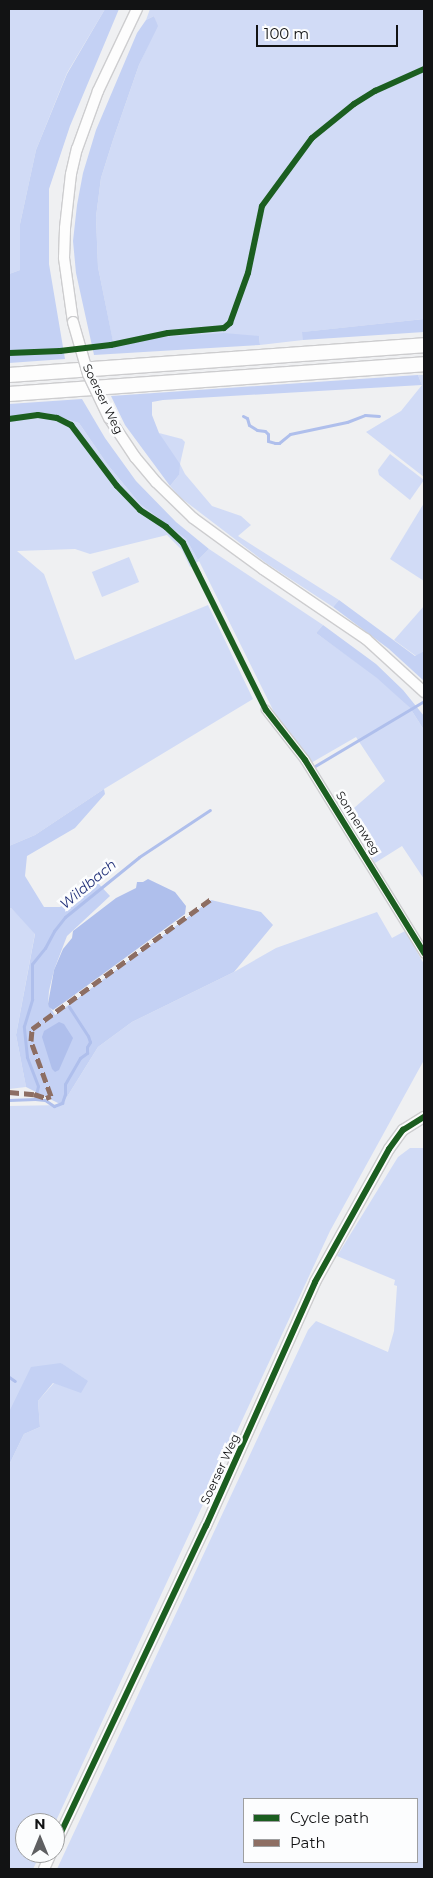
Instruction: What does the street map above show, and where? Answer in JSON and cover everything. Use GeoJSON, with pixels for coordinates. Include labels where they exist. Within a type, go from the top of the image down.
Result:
{"type":"FeatureCollection","features":[{"type":"Feature","properties":{"kind":"highway"},"geometry":{"type":"LineString","coordinates":[[9,375],[424,345]]}},
{"type":"Feature","properties":{"kind":"highway"},"geometry":{"type":"LineString","coordinates":[[9,394],[424,364]]}},
{"type":"Feature","properties":{"kind":"main road","name":"Soerser Weg"},"geometry":{"type":"LineString","coordinates":[[137,9],[98,91],[77,149],[71,174],[64,258],[73,322],[88,374],[109,418],[135,457],[150,476],[193,518],[263,569],[366,639],[423,690]]}},
{"type":"Feature","properties":{"kind":"main road","name":"Soerser Weg"},"geometry":{"type":"LineString","coordinates":[[65,1824],[206,1526],[314,1282],[389,1149],[404,1130],[424,1116]]}},
{"type":"Feature","properties":{"kind":"street","name":"Sonnenweg"},"geometry":{"type":"LineString","coordinates":[[266,710],[305,760],[424,953]]}},
{"type":"Feature","properties":{"kind":"shaded area"},"geometry":{"type":"Polygon","coordinates":[[[9,9],[105,9],[67,73],[36,150],[20,224],[20,270],[9,274],[9,9]]]}},
{"type":"Feature","properties":{"kind":"shaded area"},"geometry":{"type":"Polygon","coordinates":[[[105,9],[119,9],[70,126],[49,189],[49,264],[65,359],[9,363],[9,274],[20,270],[20,224],[36,150],[67,74],[105,9]]]}},
{"type":"Feature","properties":{"kind":"shaded area"},"geometry":{"type":"Polygon","coordinates":[[[150,9],[424,9],[424,319],[303,332],[303,340],[260,345],[259,336],[114,347],[98,267],[96,217],[101,178],[113,140],[139,65],[157,26],[154,16],[146,20],[150,9]]]}},
{"type":"Feature","properties":{"kind":"shaded area"},"geometry":{"type":"Polygon","coordinates":[[[154,16],[158,26],[139,65],[113,140],[101,178],[96,217],[98,267],[114,346],[164,337],[224,333],[259,336],[260,345],[94,355],[76,273],[73,241],[77,205],[83,173],[96,130],[137,33],[146,20],[154,16]]]}},
{"type":"Feature","properties":{"kind":"shaded area"},"geometry":{"type":"Polygon","coordinates":[[[424,319],[424,332],[303,340],[302,332],[424,319]]]}},
{"type":"Feature","properties":{"kind":"shaded area"},"geometry":{"type":"Polygon","coordinates":[[[418,375],[424,375],[424,477],[366,432],[401,411],[422,385],[418,375]]]}},
{"type":"Feature","properties":{"kind":"shaded area"},"geometry":{"type":"Polygon","coordinates":[[[418,375],[422,385],[152,402],[152,415],[159,433],[180,464],[179,475],[170,486],[125,425],[111,396],[418,375]]]}},
{"type":"Feature","properties":{"kind":"shaded area"},"geometry":{"type":"Polygon","coordinates":[[[82,399],[105,438],[136,481],[176,522],[209,549],[198,560],[186,539],[140,504],[107,464],[79,423],[46,413],[9,417],[9,404],[82,399]]]}},
{"type":"Feature","properties":{"kind":"shaded area"},"geometry":{"type":"Polygon","coordinates":[[[46,413],[79,423],[107,464],[140,504],[186,539],[198,560],[209,549],[323,625],[316,633],[377,677],[410,708],[424,730],[424,879],[402,846],[375,863],[346,815],[385,781],[356,737],[311,763],[274,712],[199,561],[190,567],[182,550],[167,535],[90,554],[75,549],[17,551],[44,574],[75,660],[208,605],[253,699],[104,789],[35,835],[9,846],[9,417],[46,413]]]}},
{"type":"Feature","properties":{"kind":"shaded area"},"geometry":{"type":"Polygon","coordinates":[[[159,433],[182,439],[185,442],[180,464],[185,474],[212,506],[241,516],[251,525],[238,536],[339,600],[333,607],[266,563],[181,498],[170,486],[179,475],[159,433]]]}},
{"type":"Feature","properties":{"kind":"shaded area"},"geometry":{"type":"Polygon","coordinates":[[[390,454],[424,480],[410,500],[379,475],[378,470],[390,454]]]}},
{"type":"Feature","properties":{"kind":"shaded area"},"geometry":{"type":"Polygon","coordinates":[[[424,503],[424,581],[390,559],[424,503]]]}},
{"type":"Feature","properties":{"kind":"shaded area"},"geometry":{"type":"Polygon","coordinates":[[[129,557],[139,582],[102,597],[92,572],[129,557]]]}},
{"type":"Feature","properties":{"kind":"shaded area"},"geometry":{"type":"Polygon","coordinates":[[[339,600],[415,656],[424,651],[424,681],[389,649],[333,607],[339,600]]]}},
{"type":"Feature","properties":{"kind":"shaded area"},"geometry":{"type":"Polygon","coordinates":[[[424,606],[424,651],[416,656],[394,640],[424,606]]]}},
{"type":"Feature","properties":{"kind":"shaded area"},"geometry":{"type":"Polygon","coordinates":[[[323,625],[376,664],[403,690],[424,716],[424,730],[410,708],[377,678],[316,633],[323,625]]]}},
{"type":"Feature","properties":{"kind":"shaded area"},"geometry":{"type":"Polygon","coordinates":[[[104,789],[105,794],[75,828],[27,856],[25,876],[44,907],[60,907],[97,882],[110,896],[67,936],[54,970],[49,991],[48,1004],[55,1015],[211,900],[261,912],[273,925],[234,972],[132,1022],[98,1047],[62,1105],[26,1087],[16,1035],[35,934],[11,908],[9,909],[9,846],[35,835],[104,789]]]}},
{"type":"Feature","properties":{"kind":"shaded area"},"geometry":{"type":"Polygon","coordinates":[[[148,879],[175,892],[186,906],[185,914],[53,1010],[48,1004],[54,970],[63,949],[72,938],[73,931],[116,898],[136,888],[137,882],[143,882],[148,879]]]}},
{"type":"Feature","properties":{"kind":"shaded area"},"geometry":{"type":"Polygon","coordinates":[[[11,908],[35,933],[16,1035],[26,1087],[9,1089],[9,909],[11,908]]]}},
{"type":"Feature","properties":{"kind":"shaded area"},"geometry":{"type":"Polygon","coordinates":[[[377,912],[392,938],[405,931],[424,964],[424,1060],[330,1231],[60,1813],[15,1813],[15,1863],[36,1863],[33,1869],[9,1869],[9,1465],[24,1434],[40,1427],[38,1401],[54,1383],[81,1392],[61,1363],[9,1412],[9,1106],[62,1105],[98,1047],[132,1022],[234,972],[276,948],[377,912]]]}},
{"type":"Feature","properties":{"kind":"shaded area"},"geometry":{"type":"Polygon","coordinates":[[[59,1022],[64,1024],[73,1038],[59,1070],[55,1072],[52,1069],[42,1037],[44,1031],[59,1022]]]}},
{"type":"Feature","properties":{"kind":"shaded area"},"geometry":{"type":"Polygon","coordinates":[[[410,1148],[424,1148],[424,1869],[57,1869],[60,1863],[65,1863],[65,1852],[308,1330],[316,1321],[388,1352],[394,1331],[397,1286],[394,1285],[395,1280],[337,1256],[398,1157],[410,1148]]]}},
{"type":"Feature","properties":{"kind":"shaded area"},"geometry":{"type":"Polygon","coordinates":[[[61,1363],[88,1381],[81,1393],[53,1383],[38,1401],[40,1427],[24,1434],[9,1465],[9,1412],[31,1367],[61,1363]]]}},
{"type":"Feature","properties":{"kind":"waterway"},"geometry":{"type":"LineString","coordinates":[[243,416],[247,418],[249,425],[257,430],[265,431],[268,434],[268,441],[275,443],[279,443],[290,434],[347,422],[365,415],[379,416]]}},
{"type":"Feature","properties":{"kind":"waterway","name":"Wildbach"},"geometry":{"type":"LineString","coordinates":[[315,766],[424,701]]}},
{"type":"Feature","properties":{"kind":"waterway","name":"Wildbach"},"geometry":{"type":"LineString","coordinates":[[9,1100],[35,1099],[38,1086],[27,1057],[24,1026],[32,999],[32,964],[45,948],[54,931],[65,917],[139,857],[210,810]]}},
{"type":"Feature","properties":{"kind":"waterway"},"geometry":{"type":"LineString","coordinates":[[35,1099],[45,1100],[54,1106],[62,1103],[65,1094],[65,1084],[80,1058],[87,1053],[87,1047],[90,1042],[88,1036],[69,1007]]}},
{"type":"Feature","properties":{"kind":"waterway"},"geometry":{"type":"LineString","coordinates":[[9,1377],[15,1381]]}},
{"type":"Feature","properties":{"kind":"marked path"},"geometry":{"type":"LineString","coordinates":[[9,1092],[34,1094],[46,1098],[51,1096],[31,1041],[32,1029],[212,898]]}},
{"type":"Feature","properties":{"kind":"cycle path"},"geometry":{"type":"LineString","coordinates":[[9,353],[60,351],[111,345],[168,333],[224,328],[230,323],[248,273],[262,206],[312,138],[354,104],[375,91],[424,69]]}},
{"type":"Feature","properties":{"kind":"cycle path"},"geometry":{"type":"LineString","coordinates":[[9,419],[38,415],[57,418],[71,425],[117,486],[140,510],[166,527],[183,543],[266,710],[305,760],[424,953]]}},
{"type":"Feature","properties":{"kind":"cycle path"},"geometry":{"type":"LineString","coordinates":[[65,1824],[206,1526],[315,1282],[389,1149],[403,1130],[424,1117]]}}]}
